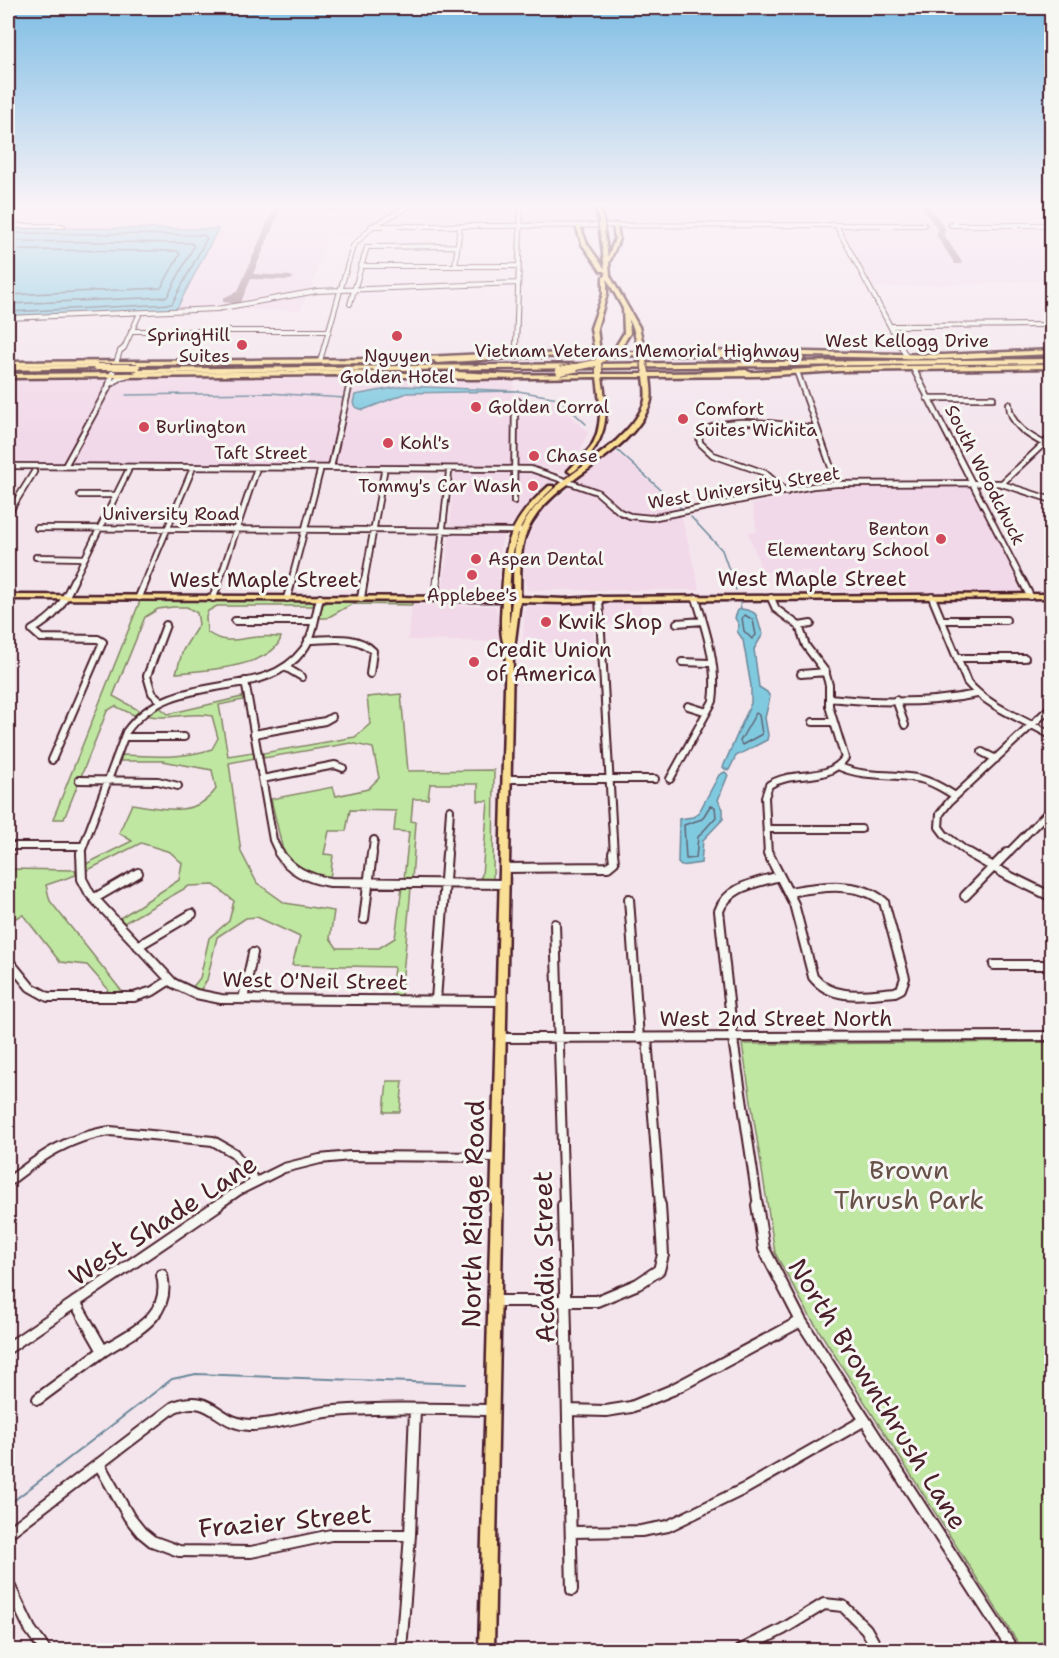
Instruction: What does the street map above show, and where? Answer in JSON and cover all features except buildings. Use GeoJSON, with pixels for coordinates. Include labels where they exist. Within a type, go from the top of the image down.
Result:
{"type":"FeatureCollection","features":[{"type":"Feature","properties":{"kind":"highway"},"geometry":{"type":"LineString","coordinates":[[447,374],[560,371],[592,364],[618,348],[627,333],[625,308]]}},
{"type":"Feature","properties":{"kind":"highway"},"geometry":{"type":"LineString","coordinates":[[697,354],[867,361]]}},
{"type":"Feature","properties":{"kind":"highway"},"geometry":{"type":"LineString","coordinates":[[374,365],[539,356]]}},
{"type":"Feature","properties":{"kind":"highway"},"geometry":{"type":"LineString","coordinates":[[1001,360],[1052,359]]}},
{"type":"Feature","properties":{"kind":"highway"},"geometry":{"type":"LineString","coordinates":[[702,374],[905,360]]}},
{"type":"Feature","properties":{"kind":"highway","name":"Vietnam Veterans Memorial Highway"},"geometry":{"type":"LineString","coordinates":[[8,369],[296,369],[1001,360]]}},
{"type":"Feature","properties":{"kind":"highway","name":"Vietnam Veterans Memorial Highway"},"geometry":{"type":"LineString","coordinates":[[135,369],[1001,360]]}},
{"type":"Feature","properties":{"kind":"highway"},"geometry":{"type":"LineString","coordinates":[[8,369],[44,364]]}},
{"type":"Feature","properties":{"kind":"highway"},"geometry":{"type":"LineString","coordinates":[[296,369],[514,376]]}},
{"type":"Feature","properties":{"kind":"main road"},"geometry":{"type":"LineString","coordinates":[[565,479],[597,444],[604,421],[594,328],[605,294],[604,281]]}},
{"type":"Feature","properties":{"kind":"main road"},"geometry":{"type":"LineString","coordinates":[[611,281],[636,327],[649,392]]}},
{"type":"Feature","properties":{"kind":"main road"},"geometry":{"type":"LineString","coordinates":[[569,356],[590,349],[595,336]]}},
{"type":"Feature","properties":{"kind":"main road"},"geometry":{"type":"LineString","coordinates":[[640,341],[650,350],[670,355]]}},
{"type":"Feature","properties":{"kind":"main road","name":"West Kellogg Drive"},"geometry":{"type":"LineString","coordinates":[[44,364],[97,368],[114,375],[135,369],[320,361],[539,356],[697,354],[905,360],[976,356],[1052,359]]}},
{"type":"Feature","properties":{"kind":"main road","name":"West Kellogg Drive"},"geometry":{"type":"LineString","coordinates":[[8,369],[84,375],[120,360],[135,369],[514,376],[797,372],[913,368],[1052,359]]}},
{"type":"Feature","properties":{"kind":"main road"},"geometry":{"type":"LineString","coordinates":[[84,375],[107,371],[105,366],[97,368]]}},
{"type":"Feature","properties":{"kind":"main road"},"geometry":{"type":"LineString","coordinates":[[509,655],[504,625],[510,541],[519,530],[533,502],[629,431],[644,412],[649,392],[657,378],[674,374]]}},
{"type":"Feature","properties":{"kind":"main road"},"geometry":{"type":"LineString","coordinates":[[570,375],[593,380],[602,396]]}},
{"type":"Feature","properties":{"kind":"main road"},"geometry":{"type":"LineString","coordinates":[[509,655],[518,599],[519,530]]}},
{"type":"Feature","properties":{"kind":"main road","name":"West Maple Street"},"geometry":{"type":"LineString","coordinates":[[8,597],[435,598],[518,599],[537,602],[573,599],[1052,596]]}},
{"type":"Feature","properties":{"kind":"main road","name":"North Ridge Road"},"geometry":{"type":"LineString","coordinates":[[486,1650],[509,655]]}},
{"type":"Feature","properties":{"kind":"street"},"geometry":{"type":"LineString","coordinates":[[320,361],[343,281]]}},
{"type":"Feature","properties":{"kind":"street"},"geometry":{"type":"LineString","coordinates":[[350,304],[356,281]]}},
{"type":"Feature","properties":{"kind":"street"},"geometry":{"type":"LineString","coordinates":[[867,281],[892,326],[905,360]]}},
{"type":"Feature","properties":{"kind":"street"},"geometry":{"type":"LineString","coordinates":[[8,318],[233,308],[302,293],[518,283],[516,346]]}},
{"type":"Feature","properties":{"kind":"street"},"geometry":{"type":"LineString","coordinates":[[64,466],[110,385],[140,313]]}},
{"type":"Feature","properties":{"kind":"street"},"geometry":{"type":"LineString","coordinates":[[892,326],[1052,325]]}},
{"type":"Feature","properties":{"kind":"street"},"geometry":{"type":"LineString","coordinates":[[131,331],[329,331]]}},
{"type":"Feature","properties":{"kind":"street"},"geometry":{"type":"LineString","coordinates":[[97,368],[110,385]]}},
{"type":"Feature","properties":{"kind":"street","name":"South Woodchuck"},"geometry":{"type":"LineString","coordinates":[[913,368],[1030,596]]}},
{"type":"Feature","properties":{"kind":"street"},"geometry":{"type":"LineString","coordinates":[[110,385],[135,369]]}},
{"type":"Feature","properties":{"kind":"street"},"geometry":{"type":"LineString","coordinates":[[797,372],[837,484]]}},
{"type":"Feature","properties":{"kind":"street"},"geometry":{"type":"LineString","coordinates":[[331,467],[352,374]]}},
{"type":"Feature","properties":{"kind":"street"},"geometry":{"type":"LineString","coordinates":[[927,398],[993,398]]}},
{"type":"Feature","properties":{"kind":"street"},"geometry":{"type":"LineString","coordinates":[[514,501],[515,405],[518,401]]}},
{"type":"Feature","properties":{"kind":"street"},"geometry":{"type":"LineString","coordinates":[[1009,404],[1010,412],[1018,426],[1052,448]]}},
{"type":"Feature","properties":{"kind":"street"},"geometry":{"type":"LineString","coordinates":[[787,492],[761,471],[720,458],[704,449],[698,441],[699,435],[707,427],[735,422],[817,428]]}},
{"type":"Feature","properties":{"kind":"street"},"geometry":{"type":"LineString","coordinates":[[1001,484],[1052,436]]}},
{"type":"Feature","properties":{"kind":"street","name":"Taft Street"},"geometry":{"type":"LineString","coordinates":[[8,466],[534,469],[597,492],[619,511]]}},
{"type":"Feature","properties":{"kind":"street"},"geometry":{"type":"LineString","coordinates":[[139,597],[192,470]]}},
{"type":"Feature","properties":{"kind":"street"},"geometry":{"type":"LineString","coordinates":[[52,760],[103,642],[98,639],[51,640],[41,638],[32,630],[48,621],[60,609],[128,471]]}},
{"type":"Feature","properties":{"kind":"street"},"geometry":{"type":"LineString","coordinates":[[213,598],[256,471]]}},
{"type":"Feature","properties":{"kind":"street"},"geometry":{"type":"LineString","coordinates":[[287,598],[320,471]]}},
{"type":"Feature","properties":{"kind":"street"},"geometry":{"type":"LineString","coordinates":[[8,514],[34,472]]}},
{"type":"Feature","properties":{"kind":"street"},"geometry":{"type":"LineString","coordinates":[[361,598],[384,472]]}},
{"type":"Feature","properties":{"kind":"street"},"geometry":{"type":"LineString","coordinates":[[435,598],[449,472]]}},
{"type":"Feature","properties":{"kind":"street","name":"West University Street"},"geometry":{"type":"LineString","coordinates":[[619,511],[639,518],[662,518],[837,484],[1001,484],[1052,500]]}},
{"type":"Feature","properties":{"kind":"street"},"geometry":{"type":"LineString","coordinates":[[80,495],[115,495]]}},
{"type":"Feature","properties":{"kind":"street","name":"University Road"},"geometry":{"type":"LineString","coordinates":[[37,528],[305,528]]}},
{"type":"Feature","properties":{"kind":"street"},"geometry":{"type":"LineString","coordinates":[[305,528],[519,530]]}},
{"type":"Feature","properties":{"kind":"street"},"geometry":{"type":"LineString","coordinates":[[36,557],[85,558]]}},
{"type":"Feature","properties":{"kind":"street"},"geometry":{"type":"LineString","coordinates":[[932,597],[967,682],[977,694],[987,702],[1052,736]]}},
{"type":"Feature","properties":{"kind":"street"},"geometry":{"type":"LineString","coordinates":[[302,677],[285,667],[303,650],[320,598]]}},
{"type":"Feature","properties":{"kind":"street"},"geometry":{"type":"LineString","coordinates":[[670,779],[713,701],[715,688],[703,621],[696,598]]}},
{"type":"Feature","properties":{"kind":"street"},"geometry":{"type":"LineString","coordinates":[[771,598],[776,609],[800,626],[806,646],[826,672],[833,722],[845,758],[840,767],[830,773],[786,777],[771,784],[765,797],[768,857],[789,892],[801,924],[813,977],[818,985],[825,991],[895,992],[904,984],[884,902],[872,892],[854,889],[805,889],[789,892]]}},
{"type":"Feature","properties":{"kind":"street"},"geometry":{"type":"LineString","coordinates":[[504,868],[594,868],[612,865],[614,854],[599,599]]}},
{"type":"Feature","properties":{"kind":"street"},"geometry":{"type":"LineString","coordinates":[[941,620],[1006,620]]}},
{"type":"Feature","properties":{"kind":"street"},"geometry":{"type":"LineString","coordinates":[[235,621],[314,621]]}},
{"type":"Feature","properties":{"kind":"street"},"geometry":{"type":"LineString","coordinates":[[676,622],[703,621]]}},
{"type":"Feature","properties":{"kind":"street"},"geometry":{"type":"LineString","coordinates":[[800,626],[811,624]]}},
{"type":"Feature","properties":{"kind":"street"},"geometry":{"type":"LineString","coordinates":[[161,701],[152,693],[147,676],[166,625]]}},
{"type":"Feature","properties":{"kind":"street"},"geometry":{"type":"LineString","coordinates":[[366,644],[374,638]]}},
{"type":"Feature","properties":{"kind":"street"},"geometry":{"type":"LineString","coordinates":[[308,640],[351,641],[366,644],[373,651],[370,674]]}},
{"type":"Feature","properties":{"kind":"street"},"geometry":{"type":"LineString","coordinates":[[957,658],[1025,658]]}},
{"type":"Feature","properties":{"kind":"street"},"geometry":{"type":"LineString","coordinates":[[682,662],[710,663]]}},
{"type":"Feature","properties":{"kind":"street","name":"West O'Neil Street"},"geometry":{"type":"LineString","coordinates":[[285,667],[244,681],[183,692],[161,701],[136,718],[124,737],[83,846],[79,868],[86,887],[170,980],[184,990],[207,997],[501,1000]]}},
{"type":"Feature","properties":{"kind":"street"},"geometry":{"type":"LineString","coordinates":[[801,674],[826,672]]}},
{"type":"Feature","properties":{"kind":"street"},"geometry":{"type":"LineString","coordinates":[[244,681],[273,840],[281,858],[288,865],[302,875],[321,881],[503,884]]}},
{"type":"Feature","properties":{"kind":"street"},"geometry":{"type":"LineString","coordinates":[[829,698],[948,699],[977,694]]}},
{"type":"Feature","properties":{"kind":"street"},"geometry":{"type":"LineString","coordinates":[[896,700],[905,724]]}},
{"type":"Feature","properties":{"kind":"street"},"geometry":{"type":"LineString","coordinates":[[688,706],[707,712]]}},
{"type":"Feature","properties":{"kind":"street"},"geometry":{"type":"LineString","coordinates":[[1052,706],[955,796],[939,815],[939,826],[947,838],[955,844],[1036,891],[1052,897]]}},
{"type":"Feature","properties":{"kind":"street"},"geometry":{"type":"LineString","coordinates":[[254,734],[325,721],[332,717]]}},
{"type":"Feature","properties":{"kind":"street"},"geometry":{"type":"LineString","coordinates":[[813,723],[833,722]]}},
{"type":"Feature","properties":{"kind":"street"},"geometry":{"type":"LineString","coordinates":[[124,737],[184,737]]}},
{"type":"Feature","properties":{"kind":"street"},"geometry":{"type":"LineString","coordinates":[[982,752],[996,759]]}},
{"type":"Feature","properties":{"kind":"street"},"geometry":{"type":"LineString","coordinates":[[262,779],[335,765],[343,768]]}},
{"type":"Feature","properties":{"kind":"street"},"geometry":{"type":"LineString","coordinates":[[840,767],[859,775],[905,776],[927,780],[955,796]]}},
{"type":"Feature","properties":{"kind":"street"},"geometry":{"type":"LineString","coordinates":[[506,779],[656,779]]}},
{"type":"Feature","properties":{"kind":"street"},"geometry":{"type":"LineString","coordinates":[[79,780],[158,781],[178,786]]}},
{"type":"Feature","properties":{"kind":"street"},"geometry":{"type":"LineString","coordinates":[[965,896],[1052,808]]}},
{"type":"Feature","properties":{"kind":"street"},"geometry":{"type":"LineString","coordinates":[[436,1000],[450,810]]}},
{"type":"Feature","properties":{"kind":"street"},"geometry":{"type":"LineString","coordinates":[[766,829],[861,830]]}},
{"type":"Feature","properties":{"kind":"street"},"geometry":{"type":"LineString","coordinates":[[364,919],[374,840]]}},
{"type":"Feature","properties":{"kind":"street"},"geometry":{"type":"LineString","coordinates":[[8,846],[83,846]]}},
{"type":"Feature","properties":{"kind":"street"},"geometry":{"type":"LineString","coordinates":[[95,898],[138,873]]}},
{"type":"Feature","properties":{"kind":"street","name":"North Brownthrush Lane"},"geometry":{"type":"LineString","coordinates":[[779,876],[733,892],[724,898],[720,906],[719,919],[733,1037],[764,1248],[801,1321],[1013,1650]]}},
{"type":"Feature","properties":{"kind":"street"},"geometry":{"type":"LineString","coordinates":[[493,1301],[597,1301],[638,1284],[659,1270],[663,1255],[629,899]]}},
{"type":"Feature","properties":{"kind":"street"},"geometry":{"type":"LineString","coordinates":[[138,946],[192,914]]}},
{"type":"Feature","properties":{"kind":"street","name":"Acadia Street"},"geometry":{"type":"LineString","coordinates":[[555,924],[560,1038],[572,1590]]}},
{"type":"Feature","properties":{"kind":"street"},"geometry":{"type":"LineString","coordinates":[[243,999],[253,953]]}},
{"type":"Feature","properties":{"kind":"street"},"geometry":{"type":"LineString","coordinates":[[9,965],[36,993],[58,998],[134,998],[153,991],[170,980]]}},
{"type":"Feature","properties":{"kind":"street"},"geometry":{"type":"LineString","coordinates":[[993,965],[1052,965]]}},
{"type":"Feature","properties":{"kind":"street","name":"West 2nd Street North"},"geometry":{"type":"LineString","coordinates":[[500,1038],[1052,1036]]}},
{"type":"Feature","properties":{"kind":"street"},"geometry":{"type":"LineString","coordinates":[[8,1182],[57,1145],[69,1139],[110,1131],[204,1138],[218,1142],[240,1157],[255,1181]]}},
{"type":"Feature","properties":{"kind":"street","name":"West Shade Lane"},"geometry":{"type":"LineString","coordinates":[[8,1348],[255,1181],[303,1162],[341,1156],[497,1157]]}},
{"type":"Feature","properties":{"kind":"street"},"geometry":{"type":"LineString","coordinates":[[38,1399],[150,1320],[159,1309],[165,1292],[162,1275]]}},
{"type":"Feature","properties":{"kind":"street"},"geometry":{"type":"LineString","coordinates":[[75,1302],[103,1351]]}},
{"type":"Feature","properties":{"kind":"street"},"geometry":{"type":"LineString","coordinates":[[568,1410],[606,1411],[631,1407],[672,1390],[801,1321]]}},
{"type":"Feature","properties":{"kind":"street"},"geometry":{"type":"LineString","coordinates":[[8,1533],[185,1401],[204,1402],[229,1420],[249,1425],[333,1411],[491,1410]]}},
{"type":"Feature","properties":{"kind":"street"},"geometry":{"type":"LineString","coordinates":[[400,1650],[410,1535],[416,1410]]}},
{"type":"Feature","properties":{"kind":"street"},"geometry":{"type":"LineString","coordinates":[[571,1532],[641,1531],[668,1526],[746,1488],[865,1420]]}},
{"type":"Feature","properties":{"kind":"street","name":"Frazier Street"},"geometry":{"type":"LineString","coordinates":[[99,1464],[129,1517],[141,1532],[152,1541],[179,1551],[251,1552],[331,1535],[410,1535]]}},
{"type":"Feature","properties":{"kind":"street"},"geometry":{"type":"LineString","coordinates":[[8,1582],[30,1629],[45,1650]]}},
{"type":"Feature","properties":{"kind":"street"},"geometry":{"type":"LineString","coordinates":[[741,1650],[783,1629],[824,1604],[843,1606],[866,1629],[878,1650]]}},
{"type":"Feature","properties":{"kind":"street"},"geometry":{"type":"LineString","coordinates":[[1044,1650],[1052,1645]]}},
{"type":"Feature","properties":{"kind":"shaded area"},"geometry":{"type":"Polygon","coordinates":[[[191,281],[313,281],[300,310],[176,310],[191,281]]]}},
{"type":"Feature","properties":{"kind":"shaded area"},"geometry":{"type":"Polygon","coordinates":[[[866,281],[1020,281],[869,288],[866,281]]]}},
{"type":"Feature","properties":{"kind":"shaded area"},"geometry":{"type":"Polygon","coordinates":[[[340,373],[514,377],[514,398],[552,400],[588,432],[579,455],[561,472],[539,466],[514,466],[514,468],[8,466],[8,376],[340,373]]]}},
{"type":"Feature","properties":{"kind":"shaded area"},"geometry":{"type":"Polygon","coordinates":[[[611,453],[621,455],[680,510],[700,590],[527,590],[524,576],[524,553],[529,535],[543,510],[611,453]]]}},
{"type":"Feature","properties":{"kind":"shaded area"},"geometry":{"type":"Polygon","coordinates":[[[454,472],[535,474],[552,480],[552,483],[535,494],[509,527],[450,526],[454,472]]]}},
{"type":"Feature","properties":{"kind":"shaded area"},"geometry":{"type":"Polygon","coordinates":[[[864,486],[970,486],[1023,593],[815,591],[810,571],[762,572],[748,532],[757,532],[752,504],[812,491],[864,486]]]}},
{"type":"Feature","properties":{"kind":"shaded area"},"geometry":{"type":"Polygon","coordinates":[[[450,531],[505,532],[500,549],[499,591],[442,591],[450,531]]]}},
{"type":"Feature","properties":{"kind":"shaded area"},"geometry":{"type":"Polygon","coordinates":[[[640,604],[643,623],[593,624],[595,652],[522,652],[525,608],[528,606],[640,604]]]}},
{"type":"Feature","properties":{"kind":"shaded area"},"geometry":{"type":"Polygon","coordinates":[[[412,605],[496,606],[501,642],[408,640],[412,605]]]}},
{"type":"Feature","properties":{"kind":"green space"},"geometry":{"type":"Polygon","coordinates":[[[140,601],[309,601],[315,606],[217,606],[208,611],[207,632],[225,640],[281,637],[276,647],[265,655],[236,666],[176,673],[183,650],[199,624],[197,613],[187,607],[173,607],[158,609],[145,617],[113,696],[140,711],[136,716],[115,706],[107,711],[64,819],[53,819],[140,601]]]}},
{"type":"Feature","properties":{"kind":"green space"},"geometry":{"type":"Polygon","coordinates":[[[328,601],[412,602],[412,605],[352,604],[327,618],[319,618],[323,604],[328,601]]]}},
{"type":"Feature","properties":{"kind":"green space"},"geometry":{"type":"Polygon","coordinates":[[[401,694],[408,771],[494,770],[493,880],[479,880],[482,875],[488,801],[478,801],[478,784],[430,784],[428,799],[413,799],[411,821],[416,822],[412,880],[404,879],[409,832],[394,831],[396,811],[350,810],[346,831],[329,831],[324,854],[333,855],[330,879],[310,874],[284,855],[271,799],[333,787],[336,796],[368,789],[379,778],[373,748],[351,743],[264,758],[263,753],[355,737],[370,724],[367,697],[401,694]]]}},
{"type":"Feature","properties":{"kind":"green space"},"geometry":{"type":"Polygon","coordinates":[[[242,697],[243,700],[219,705],[228,756],[253,752],[255,758],[229,763],[241,852],[257,883],[285,903],[334,911],[330,938],[337,948],[379,948],[395,938],[402,887],[411,888],[401,996],[391,996],[394,967],[292,965],[300,937],[257,917],[246,918],[217,937],[207,980],[200,991],[192,988],[200,978],[209,938],[229,921],[234,901],[214,885],[189,886],[124,923],[120,918],[179,880],[182,863],[170,852],[141,843],[86,871],[86,864],[132,841],[119,833],[132,804],[166,809],[189,808],[208,798],[216,789],[212,770],[162,761],[120,761],[122,755],[168,756],[201,752],[212,749],[218,738],[212,716],[154,717],[146,715],[158,706],[168,714],[242,697]]]}},
{"type":"Feature","properties":{"kind":"green space"},"geometry":{"type":"Polygon","coordinates":[[[8,869],[75,870],[76,875],[46,885],[50,901],[124,994],[105,994],[108,989],[87,965],[60,962],[23,915],[13,919],[8,911],[8,869]]]}},
{"type":"Feature","properties":{"kind":"green space","name":"Brown Thrush Park"},"geometry":{"type":"Polygon","coordinates":[[[1051,1042],[1052,1636],[1029,1650],[1022,1649],[811,1318],[775,1253],[742,1044],[1051,1042]]]}},
{"type":"Feature","properties":{"kind":"green space"},"geometry":{"type":"Polygon","coordinates":[[[387,1081],[403,1081],[400,1112],[384,1112],[387,1081]]]}},
{"type":"Feature","properties":{"kind":"water"},"geometry":{"type":"Polygon","coordinates":[[[8,281],[191,281],[176,310],[8,318],[8,281]]]}},
{"type":"Feature","properties":{"kind":"water"},"geometry":{"type":"Polygon","coordinates":[[[404,386],[519,391],[407,393],[363,410],[355,407],[353,403],[355,395],[404,386]]]}},
{"type":"Feature","properties":{"kind":"water"},"geometry":{"type":"Polygon","coordinates":[[[738,610],[756,615],[763,634],[754,649],[759,687],[770,697],[765,718],[768,735],[767,740],[736,756],[729,770],[723,767],[751,703],[751,686],[743,640],[737,631],[739,625],[735,618],[738,610]]]}},
{"type":"Feature","properties":{"kind":"water"},"geometry":{"type":"Polygon","coordinates":[[[725,772],[728,775],[718,800],[723,809],[723,819],[703,840],[701,863],[681,866],[678,863],[679,819],[698,814],[719,775],[725,772]]]}},
{"type":"Feature","properties":{"kind":"waterway"},"geometry":{"type":"LineString","coordinates":[[518,391],[558,398],[586,424]]}},
{"type":"Feature","properties":{"kind":"waterway"},"geometry":{"type":"LineString","coordinates":[[126,395],[269,393],[344,398]]}},
{"type":"Feature","properties":{"kind":"waterway"},"geometry":{"type":"LineString","coordinates":[[618,451],[682,509]]}},
{"type":"Feature","properties":{"kind":"waterway"},"geometry":{"type":"LineString","coordinates":[[691,517],[722,550],[736,590]]}},
{"type":"Feature","properties":{"kind":"waterway"},"geometry":{"type":"LineString","coordinates":[[740,603],[741,609]]}},
{"type":"Feature","properties":{"kind":"waterway"},"geometry":{"type":"LineString","coordinates":[[8,1505],[172,1379],[196,1374],[465,1384]]}},
{"type":"Feature","properties":{"kind":"taxiway"},"geometry":{"type":"LineString","coordinates":[[241,293],[246,281]]}},
{"type":"Feature","properties":{"kind":"taxiway"},"geometry":{"type":"LineString","coordinates":[[241,293],[237,302],[226,300],[241,293]]}},
{"type":"Feature","properties":{"kind":"place","name":"Nguyen Golden Hotel"},"geometry":{"type":"Point","coordinates":[397,336]}},
{"type":"Feature","properties":{"kind":"place","name":"SpringHill Suites"},"geometry":{"type":"Point","coordinates":[242,345]}},
{"type":"Feature","properties":{"kind":"place","name":"Golden Corral"},"geometry":{"type":"Point","coordinates":[476,407]}},
{"type":"Feature","properties":{"kind":"place","name":"Comfort Suites Wichita"},"geometry":{"type":"Point","coordinates":[683,419]}},
{"type":"Feature","properties":{"kind":"place","name":"Burlington"},"geometry":{"type":"Point","coordinates":[144,427]}},
{"type":"Feature","properties":{"kind":"place","name":"Kohl's"},"geometry":{"type":"Point","coordinates":[388,443]}},
{"type":"Feature","properties":{"kind":"place","name":"Chase"},"geometry":{"type":"Point","coordinates":[534,456]}},
{"type":"Feature","properties":{"kind":"place","name":"Tommy's Car Wash"},"geometry":{"type":"Point","coordinates":[533,486]}},
{"type":"Feature","properties":{"kind":"place","name":"Benton Elementary School"},"geometry":{"type":"Point","coordinates":[941,539]}},
{"type":"Feature","properties":{"kind":"place","name":"Aspen Dental"},"geometry":{"type":"Point","coordinates":[476,559]}},
{"type":"Feature","properties":{"kind":"place","name":"Applebee's"},"geometry":{"type":"Point","coordinates":[472,575]}},
{"type":"Feature","properties":{"kind":"place","name":"Kwik Shop"},"geometry":{"type":"Point","coordinates":[546,622]}},
{"type":"Feature","properties":{"kind":"place","name":"Credit Union of America"},"geometry":{"type":"Point","coordinates":[474,662]}}]}
